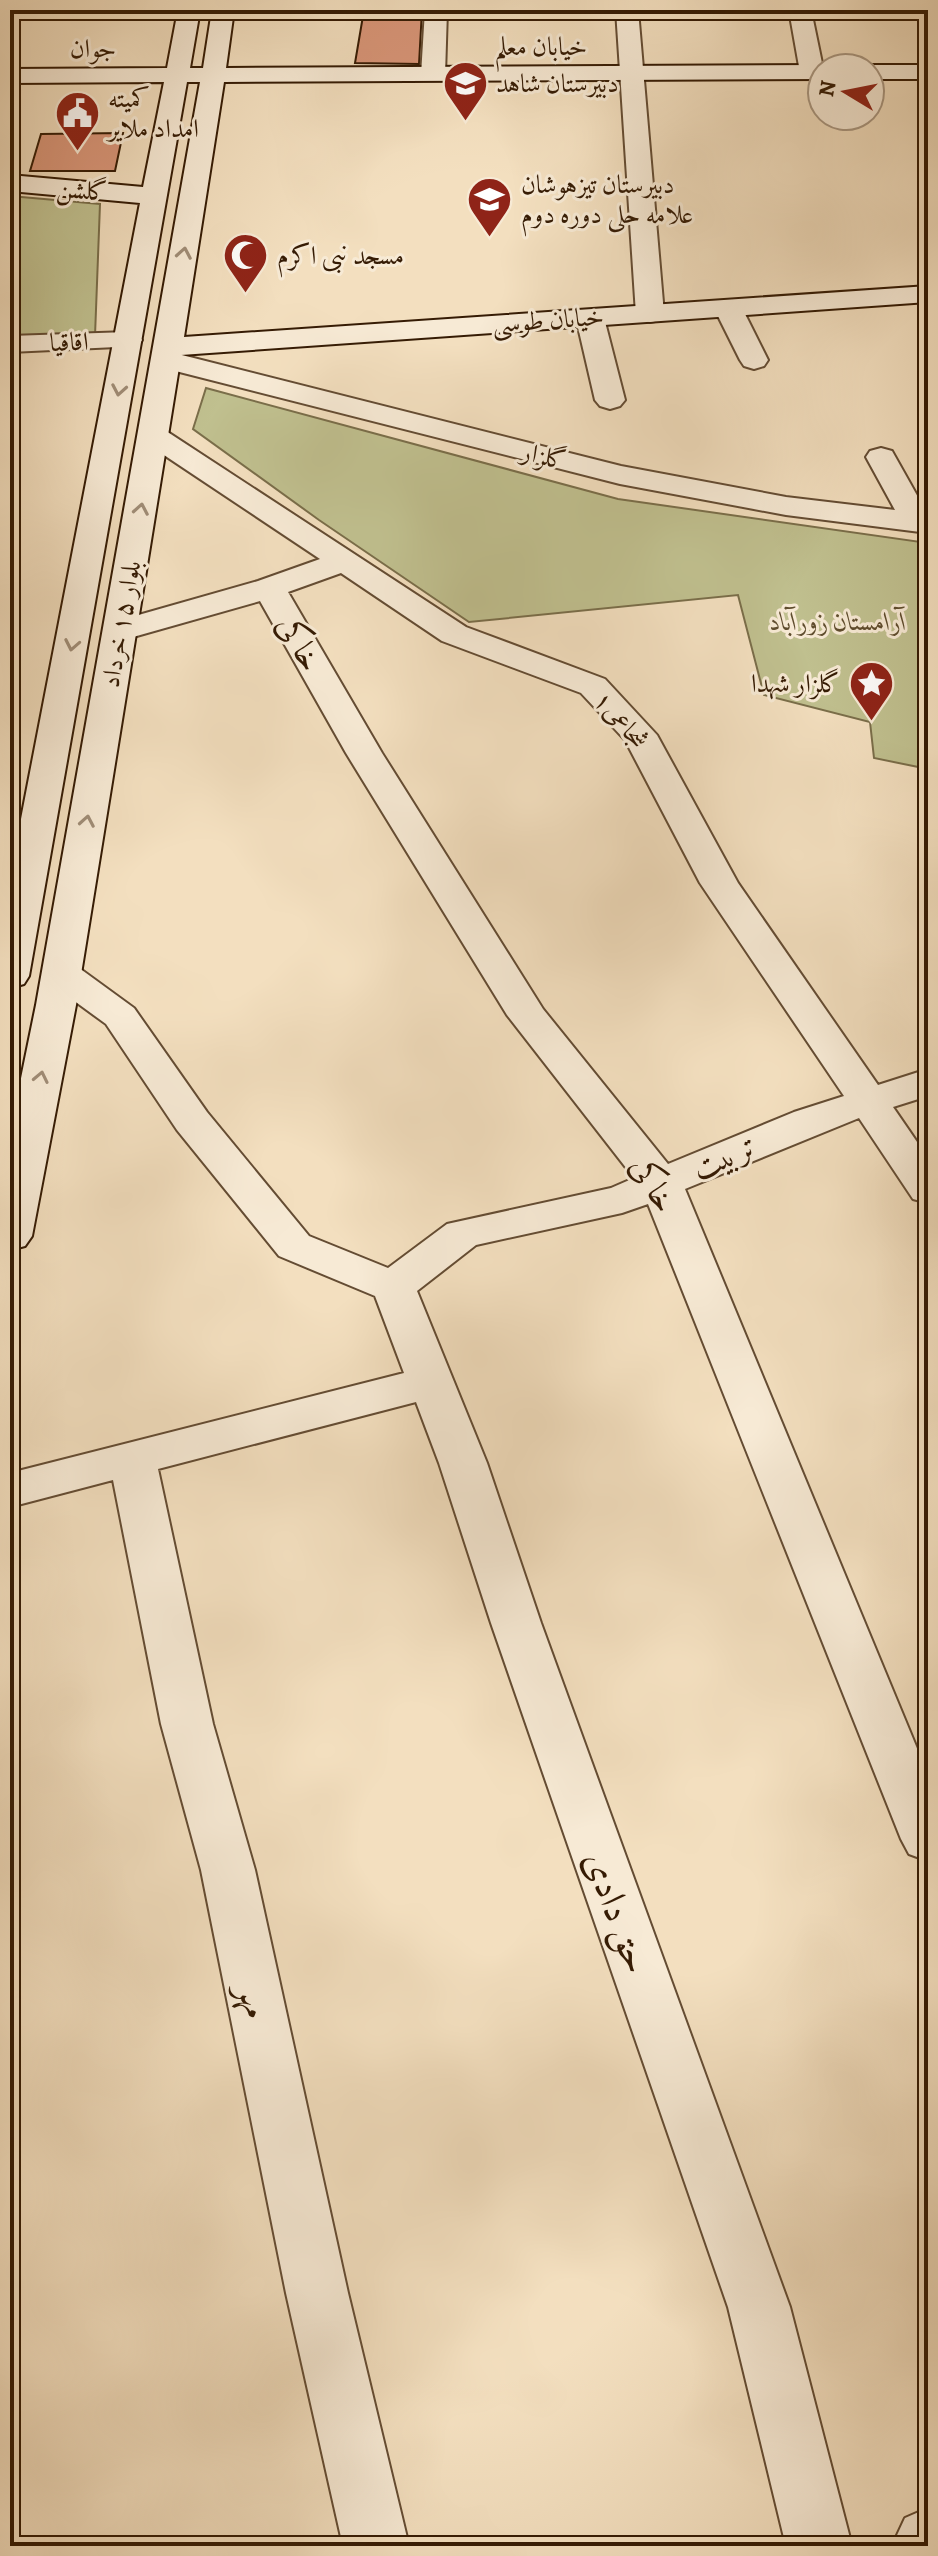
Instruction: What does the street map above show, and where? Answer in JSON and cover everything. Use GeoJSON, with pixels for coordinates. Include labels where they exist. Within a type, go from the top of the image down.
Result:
{"type":"FeatureCollection","features":[{"type":"Feature","properties":{"kind":"street","name":"بلوار ۱۵ خرداد"},"geometry":{"type":"LineString","coordinates":[[10,976],[189,10]]}},
{"type":"Feature","properties":{"kind":"street","name":"بلوار ۱۵ خرداد"},"geometry":{"type":"LineString","coordinates":[[10,1236],[61,973],[223,10]]}},
{"type":"Feature","properties":{"kind":"street"},"geometry":{"type":"LineString","coordinates":[[433,75],[436,10]]}},
{"type":"Feature","properties":{"kind":"street"},"geometry":{"type":"LineString","coordinates":[[627,10],[650,314]]}},
{"type":"Feature","properties":{"kind":"street"},"geometry":{"type":"LineString","coordinates":[[800,10],[812,52]]}},
{"type":"Feature","properties":{"kind":"street","name":"خیابان معلم"},"geometry":{"type":"LineString","coordinates":[[213,76],[806,72]]}},
{"type":"Feature","properties":{"kind":"street"},"geometry":{"type":"LineString","coordinates":[[886,72],[928,72]]}},
{"type":"Feature","properties":{"kind":"street","name":"جوان"},"geometry":{"type":"LineString","coordinates":[[10,76],[213,76]]}},
{"type":"Feature","properties":{"kind":"street","name":"گلشن"},"geometry":{"type":"LineString","coordinates":[[10,183],[153,196]]}},
{"type":"Feature","properties":{"kind":"street","name":"خیابان طوسی"},"geometry":{"type":"LineString","coordinates":[[167,353],[590,318],[925,298]]}},
{"type":"Feature","properties":{"kind":"street"},"geometry":{"type":"LineString","coordinates":[[728,308],[754,360]]}},
{"type":"Feature","properties":{"kind":"street"},"geometry":{"type":"LineString","coordinates":[[590,318],[610,400]]}},
{"type":"Feature","properties":{"kind":"street","name":"اقاقیا"},"geometry":{"type":"LineString","coordinates":[[10,344],[128,340]]}},
{"type":"Feature","properties":{"kind":"street","name":"گلزار"},"geometry":{"type":"LineString","coordinates":[[167,353],[620,475],[786,506],[923,524]]}},
{"type":"Feature","properties":{"kind":"street","name":"شجاعی۱"},"geometry":{"type":"LineString","coordinates":[[153,435],[454,634],[593,686],[640,735],[719,883],[928,1189]]}},
{"type":"Feature","properties":{"kind":"street"},"geometry":{"type":"LineString","coordinates":[[881,457],[923,524]]}},
{"type":"Feature","properties":{"kind":"street"},"geometry":{"type":"LineString","coordinates":[[119,631],[269,588],[343,562]]}},
{"type":"Feature","properties":{"kind":"street","name":"خاکی"},"geometry":{"type":"LineString","coordinates":[[269,588],[364,753],[527,1015],[661,1183],[928,1839]]}},
{"type":"Feature","properties":{"kind":"street"},"geometry":{"type":"LineString","coordinates":[[64,686],[110,685]]}},
{"type":"Feature","properties":{"kind":"street"},"geometry":{"type":"LineString","coordinates":[[10,793],[45,786]]}},
{"type":"Feature","properties":{"kind":"street"},"geometry":{"type":"LineString","coordinates":[[61,973],[120,1016],[192,1121],[294,1246],[393,1287]]}},
{"type":"Feature","properties":{"kind":"street","name":"تربیت"},"geometry":{"type":"LineString","coordinates":[[393,1287],[462,1234],[622,1199],[809,1121],[928,1082]]}},
{"type":"Feature","properties":{"kind":"street","name":"حق دادی"},"geometry":{"type":"LineString","coordinates":[[393,1287],[463,1463],[521,1638],[759,2307],[819,2546]]}},
{"type":"Feature","properties":{"kind":"street"},"geometry":{"type":"LineString","coordinates":[[10,1490],[430,1382]]}},
{"type":"Feature","properties":{"kind":"street","name":"مهر"},"geometry":{"type":"LineString","coordinates":[[132,1458],[187,1724],[228,1870],[317,2293],[376,2546]]}},
{"type":"Feature","properties":{"kind":"street"},"geometry":{"type":"LineString","coordinates":[[925,2546],[928,2541]]}},
{"type":"Feature","properties":{"kind":"green space"},"geometry":{"type":"Polygon","coordinates":[[[10,196],[100,204],[95,336],[10,339],[10,196]]]}},
{"type":"Feature","properties":{"kind":"green space","name":"آرامستان زورآباد"},"geometry":{"type":"Polygon","coordinates":[[[206,388],[618,499],[928,543],[928,769],[874,758],[870,722],[764,695],[738,595],[469,622],[193,429],[206,388]]]}},
{"type":"Feature","properties":{"kind":"building"},"geometry":{"type":"Polygon","coordinates":[[[364,10],[422,10],[419,64],[355,63],[364,10]]]}},
{"type":"Feature","properties":{"kind":"building","name":"کمیته امداد ملایر"},"geometry":{"type":"Polygon","coordinates":[[[123,133],[115,171],[30,171],[41,134],[123,133]]]}},
{"type":"Feature","properties":{"kind":"place","name":"دبیرستان شاهد"},"geometry":{"type":"Point","coordinates":[465,122]}},
{"type":"Feature","properties":{"kind":"place","name":"کمیته امداد ملایر"},"geometry":{"type":"Point","coordinates":[77,152]}},
{"type":"Feature","properties":{"kind":"place","name":"دبیرستان تیزهوشان علامه حلی دوره دوم"},"geometry":{"type":"Point","coordinates":[490,238]}},
{"type":"Feature","properties":{"kind":"place","name":"مسجد نبی اکرم"},"geometry":{"type":"Point","coordinates":[246,294]}},
{"type":"Feature","properties":{"kind":"place","name":"گلزار شهدا"},"geometry":{"type":"Point","coordinates":[871,722]}}]}
